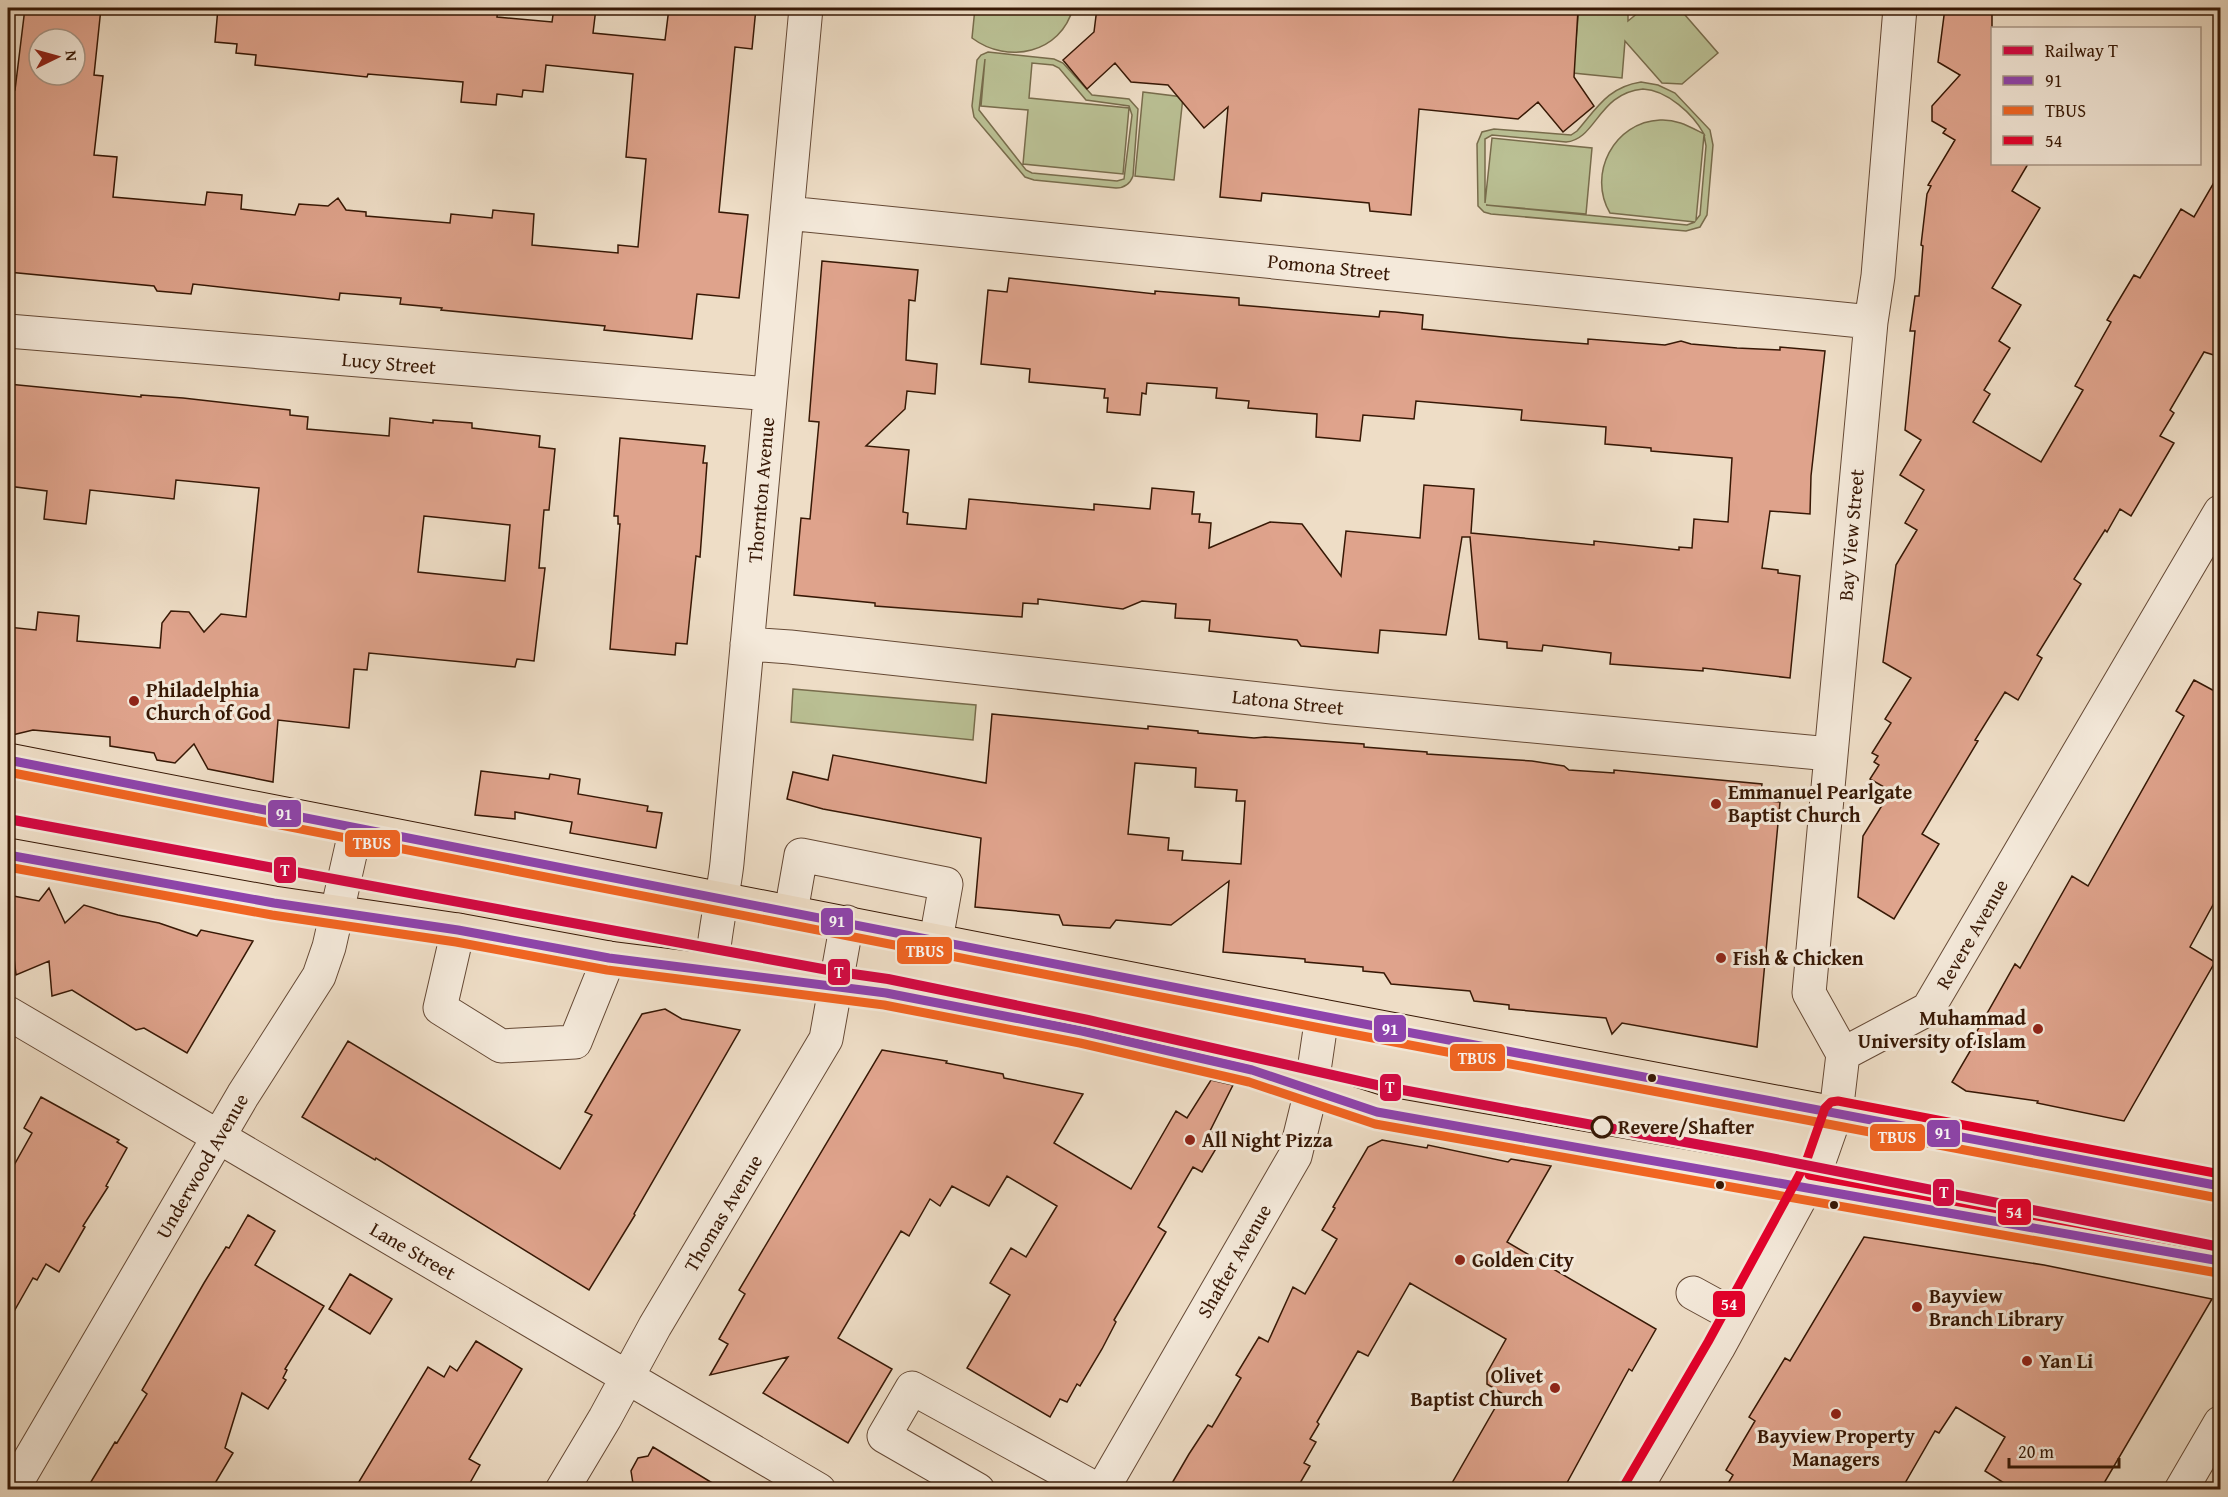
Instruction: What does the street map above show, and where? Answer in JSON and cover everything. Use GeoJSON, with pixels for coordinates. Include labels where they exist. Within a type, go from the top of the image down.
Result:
{"type":"FeatureCollection","features":[{"type":"Feature","properties":{"kind":"main road"},"geometry":{"type":"LineString","coordinates":[[8,760],[1322,1016],[2220,1186]]}},
{"type":"Feature","properties":{"kind":"main road"},"geometry":{"type":"LineString","coordinates":[[8,855],[337,913],[458,930],[609,958],[886,993],[1082,1031],[1252,1070],[1377,1112],[2220,1261]]}},
{"type":"Feature","properties":{"kind":"street","name":"Thornton Avenue"},"geometry":{"type":"LineString","coordinates":[[712,972],[713,947],[723,900],[806,8]]}},
{"type":"Feature","properties":{"kind":"street","name":"Bay View Street"},"geometry":{"type":"LineString","coordinates":[[1843,1054],[1809,993],[1871,322],[1878,276],[1900,8]]}},
{"type":"Feature","properties":{"kind":"street","name":"Pomona Street"},"geometry":{"type":"LineString","coordinates":[[787,213],[1871,322]]}},
{"type":"Feature","properties":{"kind":"street","name":"Lucy Street"},"geometry":{"type":"LineString","coordinates":[[8,331],[770,394]]}},
{"type":"Feature","properties":{"kind":"street","name":"Revere Avenue"},"geometry":{"type":"LineString","coordinates":[[1843,1054],[1928,1009],[2220,512]]}},
{"type":"Feature","properties":{"kind":"street","name":"Latona Street"},"geometry":{"type":"LineString","coordinates":[[747,644],[1332,707],[1830,754]]}},
{"type":"Feature","properties":{"kind":"street","name":"Underwood Avenue"},"geometry":{"type":"LineString","coordinates":[[12,1490],[219,1138],[319,976],[329,947],[356,828]]}},
{"type":"Feature","properties":{"kind":"street"},"geometry":{"type":"LineString","coordinates":[[791,912],[801,855],[946,884],[936,940]]}},
{"type":"Feature","properties":{"kind":"street","name":"Thomas Avenue"},"geometry":{"type":"LineString","coordinates":[[562,1490],[605,1418],[626,1377],[826,1039],[846,922]]}},
{"type":"Feature","properties":{"kind":"street"},"geometry":{"type":"LineString","coordinates":[[458,930],[440,1008],[501,1046],[575,1042],[609,958]]}},
{"type":"Feature","properties":{"kind":"street","name":"Lane Street"},"geometry":{"type":"LineString","coordinates":[[8,1013],[819,1490]]}},
{"type":"Feature","properties":{"kind":"street","name":"Shafter Avenue"},"geometry":{"type":"LineString","coordinates":[[1100,1490],[1295,1156],[1311,1091],[1322,1016]]}},
{"type":"Feature","properties":{"kind":"street"},"geometry":{"type":"LineString","coordinates":[[1635,1490],[1736,1316],[1817,1167],[1836,1113],[1843,1054]]}},
{"type":"Feature","properties":{"kind":"street"},"geometry":{"type":"LineString","coordinates":[[1693,1293],[1736,1316]]}},
{"type":"Feature","properties":{"kind":"street"},"geometry":{"type":"LineString","coordinates":[[978,1490],[884,1436],[912,1388],[1100,1490]]}},
{"type":"Feature","properties":{"kind":"street"},"geometry":{"type":"LineString","coordinates":[[2181,1490],[2216,1439]]}},
{"type":"Feature","properties":{"kind":"green space"},"geometry":{"type":"Polygon","coordinates":[[[975,8],[1073,8],[1067,23],[1057,35],[1032,50],[1017,52],[1001,51],[972,38],[975,8]]]}},
{"type":"Feature","properties":{"kind":"green space"},"geometry":{"type":"Polygon","coordinates":[[[1579,8],[1628,8],[1628,21],[1644,8],[1679,8],[1718,53],[1682,84],[1662,83],[1625,41],[1622,78],[1573,73],[1579,8]]]}},
{"type":"Feature","properties":{"kind":"green space"},"geometry":{"type":"Polygon","coordinates":[[[988,52],[1054,59],[1063,63],[1092,95],[1129,99],[1138,109],[1133,176],[1130,181],[1116,188],[1034,180],[1025,177],[974,117],[972,106],[977,60],[988,52]],[[985,59],[979,110],[1026,170],[1032,173],[1117,181],[1124,179],[1132,115],[1129,106],[1086,100],[1059,68],[1053,65],[1032,63],[1029,98],[1129,108],[1123,174],[1023,164],[1028,110],[981,106],[985,59]]]}},
{"type":"Feature","properties":{"kind":"green space"},"geometry":{"type":"Polygon","coordinates":[[[1641,82],[1658,85],[1675,93],[1710,130],[1713,145],[1707,215],[1700,227],[1686,231],[1491,214],[1484,212],[1478,206],[1477,144],[1482,132],[1494,129],[1571,135],[1604,100],[1630,85],[1641,82]],[[1652,90],[1628,92],[1616,99],[1576,139],[1566,142],[1492,135],[1485,139],[1485,203],[1492,138],[1592,148],[1586,214],[1486,205],[1687,225],[1695,222],[1610,213],[1604,198],[1602,182],[1609,153],[1618,140],[1630,130],[1644,123],[1666,120],[1683,124],[1704,134],[1686,111],[1670,98],[1652,90]],[[1704,135],[1696,220],[1700,215],[1706,146],[1704,135]]]}},
{"type":"Feature","properties":{"kind":"green space"},"geometry":{"type":"Polygon","coordinates":[[[1143,92],[1183,97],[1174,180],[1135,176],[1143,92]]]}},
{"type":"Feature","properties":{"kind":"green space"},"geometry":{"type":"Polygon","coordinates":[[[793,689],[976,705],[973,740],[791,722],[793,689]]]}},
{"type":"Feature","properties":{"kind":"building"},"geometry":{"type":"Polygon","coordinates":[[[25,8],[101,8],[94,75],[103,76],[94,155],[117,157],[113,197],[205,205],[207,192],[242,195],[241,209],[295,215],[299,204],[328,206],[338,198],[346,210],[366,212],[366,216],[450,223],[451,214],[492,218],[493,210],[534,214],[532,245],[618,253],[618,245],[638,247],[646,159],[626,157],[633,74],[546,65],[543,92],[523,90],[522,97],[497,94],[496,105],[461,102],[463,82],[368,74],[367,77],[255,65],[256,55],[236,53],[237,44],[215,42],[218,8],[498,8],[497,17],[552,22],[554,8],[596,8],[593,33],[665,40],[669,8],[756,8],[752,49],[735,47],[719,212],[748,215],[739,298],[697,294],[692,339],[604,330],[605,326],[441,310],[442,308],[400,304],[401,298],[340,293],[339,300],[193,284],[191,294],[157,291],[154,286],[8,272],[8,89],[15,90],[25,8]]]}},
{"type":"Feature","properties":{"kind":"building"},"geometry":{"type":"Polygon","coordinates":[[[1097,8],[1568,8],[1568,10],[1578,10],[1574,77],[1594,106],[1563,132],[1538,102],[1518,119],[1419,109],[1411,215],[1370,211],[1369,203],[1262,193],[1261,201],[1220,197],[1228,107],[1204,128],[1168,85],[1131,82],[1115,63],[1087,89],[1063,60],[1094,32],[1097,8]]]}},
{"type":"Feature","properties":{"kind":"building"},"geometry":{"type":"Polygon","coordinates":[[[1945,8],[1992,8],[1991,165],[2027,165],[2012,191],[2040,208],[1992,288],[2021,305],[1999,341],[2010,348],[1984,390],[1990,394],[1973,422],[2041,462],[2083,390],[2075,386],[2111,322],[2107,320],[2134,275],[2140,278],[2181,209],[2194,217],[2220,172],[2220,357],[2204,352],[2170,410],[2174,413],[2160,436],[2174,443],[2131,516],[2120,509],[2107,532],[2105,530],[2074,579],[2081,584],[2037,655],[2042,658],[2018,700],[2005,692],[1975,740],[1978,741],[1922,834],[1939,844],[1894,919],[1858,897],[1863,836],[1891,791],[1870,779],[1879,765],[1874,762],[1878,756],[1872,753],[1891,723],[1885,719],[1911,678],[1883,662],[1896,565],[1917,530],[1905,523],[1924,490],[1900,475],[1921,440],[1905,430],[1915,331],[1910,331],[1915,296],[1919,296],[1923,246],[1921,245],[1927,194],[1931,186],[1928,185],[1955,140],[1943,133],[1946,129],[1932,121],[1932,106],[1960,75],[1938,62],[1945,8]]]}},
{"type":"Feature","properties":{"kind":"building"},"geometry":{"type":"Polygon","coordinates":[[[822,261],[918,270],[915,301],[909,300],[906,360],[937,364],[935,394],[907,391],[905,409],[866,446],[909,450],[903,512],[908,513],[907,524],[966,529],[969,499],[1094,510],[1094,504],[1150,509],[1152,488],[1194,492],[1192,514],[1200,514],[1199,522],[1211,523],[1209,548],[1270,522],[1302,524],[1341,576],[1346,531],[1420,538],[1424,485],[1474,489],[1471,533],[1594,545],[1594,541],[1679,550],[1679,547],[1692,548],[1694,519],[1728,522],[1732,458],[1651,451],[1651,448],[1605,444],[1606,427],[1521,420],[1522,410],[1416,401],[1414,419],[1363,415],[1360,441],[1316,437],[1317,414],[1248,408],[1249,401],[1216,398],[1217,388],[1147,383],[1146,394],[1142,393],[1140,415],[1107,412],[1108,398],[1104,398],[1105,389],[1029,382],[1030,369],[981,364],[988,290],[1007,292],[1009,278],[1155,294],[1155,291],[1239,298],[1239,305],[1379,317],[1380,311],[1423,315],[1422,329],[1512,338],[1588,344],[1588,339],[1665,345],[1681,341],[1737,348],[1780,350],[1780,347],[1825,351],[1811,476],[1810,514],[1770,511],[1762,568],[1800,576],[1790,678],[1703,668],[1703,671],[1610,664],[1611,653],[1543,645],[1542,651],[1507,648],[1507,642],[1479,639],[1470,537],[1462,537],[1446,635],[1380,630],[1378,653],[1301,646],[1297,640],[1209,631],[1210,620],[1175,618],[1176,604],[1142,601],[1123,609],[1038,599],[1038,604],[1023,603],[1022,617],[875,606],[875,603],[794,595],[801,518],[810,519],[819,422],[809,421],[822,261]]]}},
{"type":"Feature","properties":{"kind":"building"},"geometry":{"type":"Polygon","coordinates":[[[8,384],[141,397],[141,395],[183,398],[290,410],[290,415],[308,417],[307,429],[389,436],[390,418],[433,423],[433,420],[472,423],[472,428],[540,436],[539,447],[555,449],[549,510],[544,510],[539,568],[545,568],[534,661],[517,659],[515,667],[369,653],[367,670],[354,669],[349,728],[278,720],[273,782],[208,769],[194,744],[175,763],[157,760],[154,753],[110,746],[110,737],[33,730],[8,736],[8,627],[36,630],[38,612],[79,616],[77,641],[160,648],[162,623],[171,611],[189,612],[204,632],[221,614],[246,617],[259,488],[176,480],[174,499],[90,490],[86,524],[44,519],[47,491],[8,486],[12,439],[8,439],[8,384]],[[424,516],[418,572],[505,581],[510,525],[424,516]]]}},
{"type":"Feature","properties":{"kind":"building"},"geometry":{"type":"Polygon","coordinates":[[[620,438],[705,446],[703,463],[707,463],[700,557],[696,556],[687,644],[676,643],[675,655],[610,649],[620,524],[618,524],[618,516],[614,516],[620,438]]]}},
{"type":"Feature","properties":{"kind":"building"},"geometry":{"type":"Polygon","coordinates":[[[2194,680],[2220,694],[2220,892],[2190,947],[2215,962],[2124,1121],[2037,1103],[2038,1101],[1966,1091],[1952,1082],[1976,1041],[1972,1040],[2015,964],[2020,968],[2072,876],[2088,886],[2184,716],[2176,711],[2194,680]]]}},
{"type":"Feature","properties":{"kind":"building"},"geometry":{"type":"Polygon","coordinates":[[[992,714],[1148,729],[1148,726],[1254,738],[1364,744],[1364,747],[1427,752],[1427,754],[1532,761],[1564,766],[1569,770],[1614,773],[1614,770],[1762,784],[1760,800],[1780,802],[1757,1047],[1622,1023],[1612,1034],[1606,1018],[1509,1009],[1509,1005],[1474,1001],[1470,991],[1391,984],[1384,973],[1363,971],[1363,967],[1223,952],[1229,881],[1171,925],[1116,920],[1110,928],[1063,925],[1059,915],[975,907],[981,838],[823,809],[787,799],[793,772],[828,780],[833,755],[986,783],[992,714]],[[1135,763],[1128,834],[1169,838],[1168,850],[1183,851],[1182,860],[1241,864],[1245,801],[1236,801],[1237,790],[1195,787],[1196,768],[1135,763]]]}},
{"type":"Feature","properties":{"kind":"building"},"geometry":{"type":"Polygon","coordinates":[[[481,771],[549,779],[550,774],[580,779],[578,794],[648,806],[647,811],[662,813],[656,848],[570,833],[572,822],[515,812],[515,819],[475,815],[481,771]]]}},
{"type":"Feature","properties":{"kind":"building"},"geometry":{"type":"Polygon","coordinates":[[[49,888],[65,923],[84,905],[159,923],[197,936],[201,930],[253,941],[187,1053],[144,1028],[136,1030],[72,990],[52,996],[49,961],[16,975],[14,958],[8,955],[8,895],[39,901],[49,888]]]}},
{"type":"Feature","properties":{"kind":"building"},"geometry":{"type":"Polygon","coordinates":[[[665,1009],[682,1019],[740,1030],[635,1215],[589,1290],[376,1158],[375,1160],[302,1117],[348,1041],[560,1169],[592,1115],[585,1112],[642,1014],[665,1009]]]}},
{"type":"Feature","properties":{"kind":"building"},"geometry":{"type":"Polygon","coordinates":[[[882,1050],[947,1061],[946,1063],[1003,1074],[1004,1078],[1083,1094],[1054,1143],[1131,1189],[1176,1111],[1187,1118],[1211,1080],[1233,1085],[1210,1131],[1222,1138],[1220,1142],[1202,1172],[1193,1167],[1158,1227],[1166,1232],[1114,1320],[1116,1322],[1102,1349],[1080,1386],[1077,1384],[1067,1402],[1060,1399],[1050,1417],[967,1368],[1010,1295],[990,1283],[1011,1248],[1026,1257],[1057,1206],[1007,1176],[989,1206],[952,1186],[940,1206],[930,1199],[909,1236],[901,1231],[838,1338],[892,1369],[848,1443],[763,1393],[788,1357],[710,1375],[728,1344],[719,1339],[745,1294],[739,1290],[882,1050]]]}},
{"type":"Feature","properties":{"kind":"building"},"geometry":{"type":"Polygon","coordinates":[[[41,1097],[119,1140],[117,1142],[127,1148],[106,1186],[108,1187],[83,1226],[85,1227],[59,1272],[46,1264],[37,1280],[33,1278],[8,1322],[8,1176],[32,1133],[24,1128],[41,1097]]]}},
{"type":"Feature","properties":{"kind":"building"},"geometry":{"type":"Polygon","coordinates":[[[1382,1140],[1427,1148],[1428,1145],[1508,1162],[1511,1159],[1551,1166],[1507,1242],[1656,1329],[1632,1371],[1629,1369],[1563,1490],[1448,1490],[1503,1394],[1487,1384],[1487,1373],[1506,1339],[1410,1283],[1368,1356],[1358,1351],[1317,1422],[1319,1424],[1310,1439],[1316,1442],[1304,1463],[1310,1466],[1296,1490],[1168,1490],[1208,1425],[1212,1427],[1241,1378],[1236,1375],[1259,1337],[1268,1342],[1293,1287],[1305,1294],[1337,1239],[1322,1230],[1335,1208],[1333,1207],[1368,1147],[1382,1140]]]}},
{"type":"Feature","properties":{"kind":"building"},"geometry":{"type":"Polygon","coordinates":[[[248,1215],[275,1231],[255,1265],[324,1306],[285,1369],[287,1370],[283,1378],[286,1380],[268,1409],[242,1393],[225,1448],[233,1453],[211,1490],[86,1490],[147,1394],[142,1390],[204,1283],[226,1247],[229,1248],[248,1215]]]}},
{"type":"Feature","properties":{"kind":"building"},"geometry":{"type":"Polygon","coordinates":[[[1864,1237],[2044,1265],[2212,1299],[2100,1490],[2015,1490],[1985,1471],[2005,1437],[1956,1407],[1939,1433],[1935,1431],[1901,1490],[1724,1490],[1733,1475],[1726,1470],[1755,1421],[1749,1417],[1785,1358],[1790,1361],[1864,1237]]]}},
{"type":"Feature","properties":{"kind":"building"},"geometry":{"type":"Polygon","coordinates":[[[350,1274],[392,1299],[370,1334],[329,1309],[350,1274]]]}},
{"type":"Feature","properties":{"kind":"building"},"geometry":{"type":"Polygon","coordinates":[[[476,1341],[522,1369],[469,1459],[480,1465],[466,1490],[354,1490],[428,1367],[444,1377],[450,1366],[457,1371],[476,1341]]]}},
{"type":"Feature","properties":{"kind":"building"},"geometry":{"type":"Polygon","coordinates":[[[653,1447],[724,1490],[634,1490],[631,1471],[638,1458],[648,1456],[653,1447]]]}},
{"type":"Feature","properties":{"kind":"rail line","name":"T"},"geometry":{"type":"LineString","coordinates":[[8,819],[839,972],[888,979],[1088,1020],[1381,1086],[1750,1154],[2220,1247]]}},
{"type":"Feature","properties":{"kind":"transit line","name":"91"},"geometry":{"type":"LineString","coordinates":[[8,760],[1322,1016],[2220,1186]]}},
{"type":"Feature","properties":{"kind":"transit line","name":"TBUS"},"geometry":{"type":"LineString","coordinates":[[8,772],[1320,1028],[2218,1198]]}},
{"type":"Feature","properties":{"kind":"transit line","name":"91"},"geometry":{"type":"LineString","coordinates":[[8,855],[274,903],[458,930],[609,958],[886,993],[1082,1031],[1252,1070],[1377,1112],[2220,1261]]}},
{"type":"Feature","properties":{"kind":"transit line","name":"TBUS"},"geometry":{"type":"LineString","coordinates":[[8,867],[272,915],[456,942],[607,970],[884,1005],[1080,1043],[1249,1082],[1375,1124],[2218,1273]]}},
{"type":"Feature","properties":{"kind":"transit line","name":"54"},"geometry":{"type":"LineString","coordinates":[[1625,1484],[1708,1342],[1796,1181],[1806,1162],[1825,1108],[1831,1102],[1838,1101],[2220,1174]]}},
{"type":"Feature","properties":{"kind":"transit line","name":"54"},"geometry":{"type":"LineString","coordinates":[[1809,1175],[2220,1249]]}},
{"type":"Feature","properties":{"kind":"place","name":"Philadelphia Church of God"},"geometry":{"type":"Point","coordinates":[134,701]}},
{"type":"Feature","properties":{"kind":"place","name":"Emmanuel Pearlgate Baptist Church"},"geometry":{"type":"Point","coordinates":[1716,804]}},
{"type":"Feature","properties":{"kind":"place","name":"Fish & Chicken"},"geometry":{"type":"Point","coordinates":[1721,958]}},
{"type":"Feature","properties":{"kind":"place","name":"Muhammad University of Islam"},"geometry":{"type":"Point","coordinates":[2038,1029]}},
{"type":"Feature","properties":{"kind":"place","name":"Revere/Shafter"},"geometry":{"type":"Point","coordinates":[1602,1127]}},
{"type":"Feature","properties":{"kind":"place","name":"All Night Pizza"},"geometry":{"type":"Point","coordinates":[1190,1140]}},
{"type":"Feature","properties":{"kind":"place","name":"Golden City"},"geometry":{"type":"Point","coordinates":[1460,1260]}},
{"type":"Feature","properties":{"kind":"place","name":"Bayview Branch Library"},"geometry":{"type":"Point","coordinates":[1917,1307]}},
{"type":"Feature","properties":{"kind":"place","name":"Yan Li"},"geometry":{"type":"Point","coordinates":[2027,1361]}},
{"type":"Feature","properties":{"kind":"place","name":"Olivet Baptist Church"},"geometry":{"type":"Point","coordinates":[1555,1388]}},
{"type":"Feature","properties":{"kind":"place","name":"Bayview Property Managers"},"geometry":{"type":"Point","coordinates":[1836,1414]}}]}
